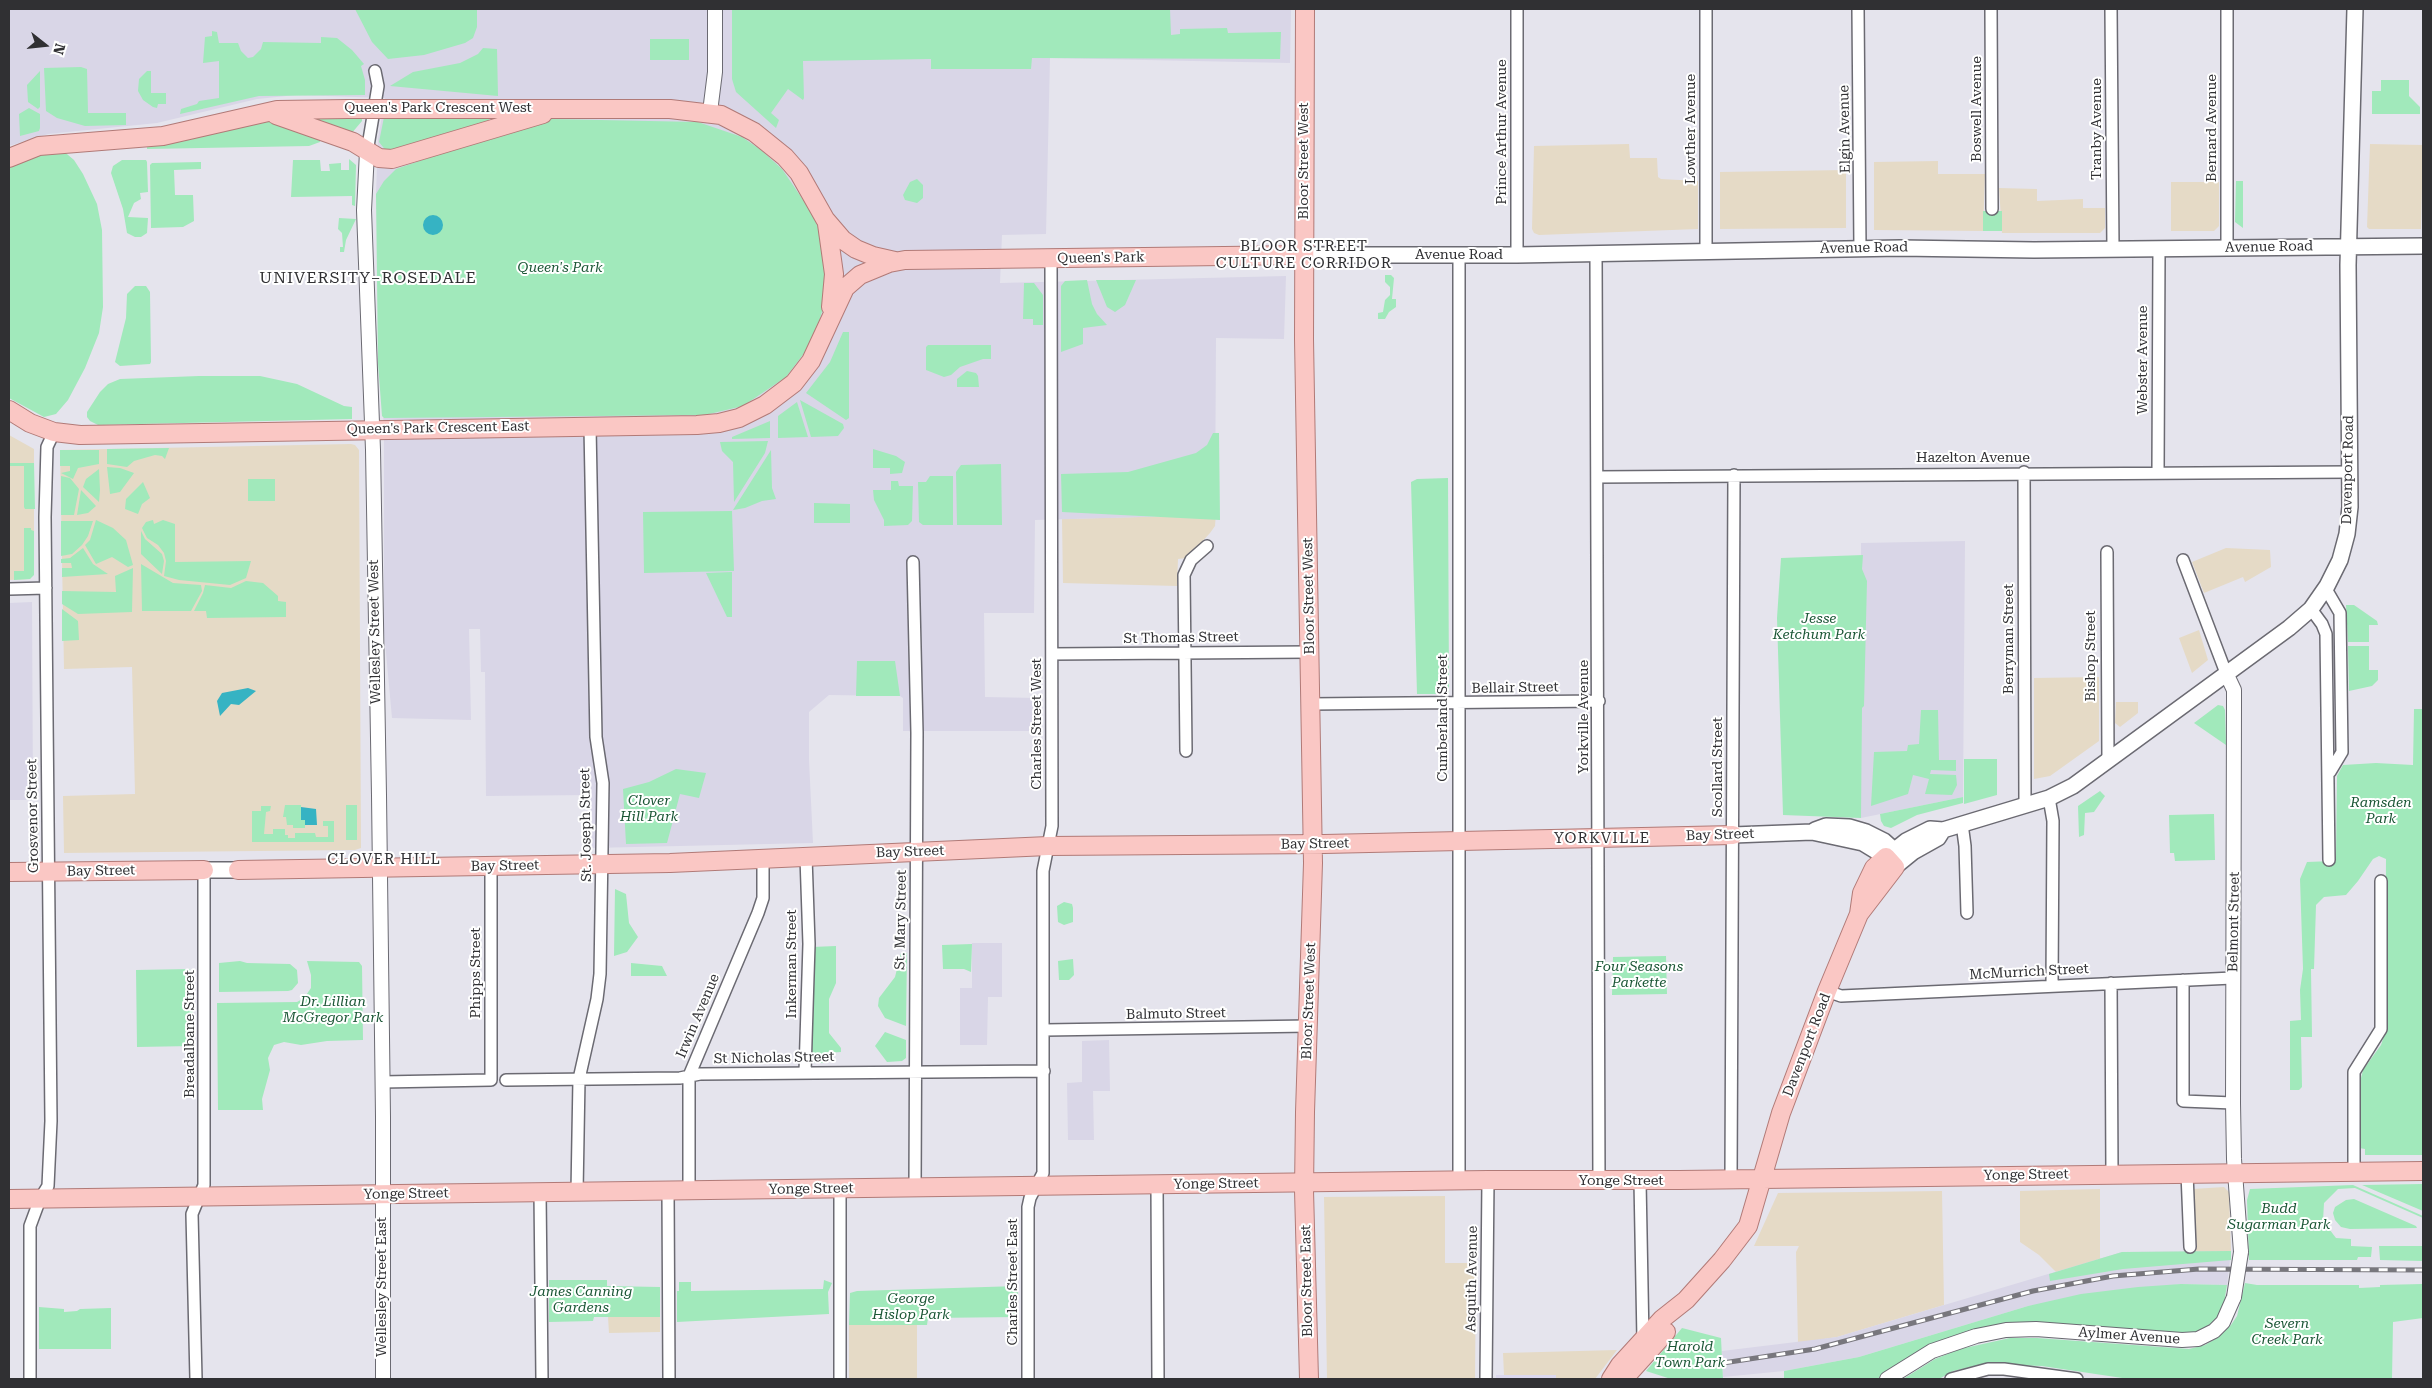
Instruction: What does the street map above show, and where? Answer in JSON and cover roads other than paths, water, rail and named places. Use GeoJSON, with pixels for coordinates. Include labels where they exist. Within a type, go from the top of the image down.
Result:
{"type":"FeatureCollection","features":[{"type":"Feature","properties":{"kind":"main road","name":"Bloor Street West"},"geometry":{"type":"LineString","coordinates":[[1304,1182],[1313,844],[1304,255],[1305,9]]}},
{"type":"Feature","properties":{"kind":"main road","name":"Davenport Road"},"geometry":{"type":"LineString","coordinates":[[1686,1300],[1741,1237],[1753,1214],[1781,1113],[1827,991],[1859,914],[1862,893],[1874,868],[1938,838],[1943,830],[2049,798],[2073,786],[2289,628],[2311,609],[2326,589],[2337,566],[2347,534],[2350,472],[2348,247],[2355,9]]}},
{"type":"Feature","properties":{"kind":"main road"},"geometry":{"type":"LineString","coordinates":[[258,114],[272,114],[301,122],[331,136],[354,142],[379,158],[406,157],[457,138],[569,108]]}},
{"type":"Feature","properties":{"kind":"main road","name":"Queen's Park Crescent West"},"geometry":{"type":"LineString","coordinates":[[9,158],[39,146],[163,136],[277,110],[670,109],[710,112],[743,126],[780,152],[799,173],[825,219]]}},
{"type":"Feature","properties":{"kind":"main road","name":"Queen's Park"},"geometry":{"type":"LineString","coordinates":[[825,219],[843,240],[856,249],[878,258],[898,261],[1304,255]]}},
{"type":"Feature","properties":{"kind":"main road"},"geometry":{"type":"LineString","coordinates":[[825,219],[832,246],[834,274],[828,325]]}},
{"type":"Feature","properties":{"kind":"main road","name":"Avenue Road"},"geometry":{"type":"LineString","coordinates":[[1304,255],[1459,256],[1860,248],[2159,249],[2423,246]]}},
{"type":"Feature","properties":{"kind":"main road","name":"Queen's Park"},"geometry":{"type":"LineString","coordinates":[[828,325],[840,298],[851,281],[869,271],[898,261]]}},
{"type":"Feature","properties":{"kind":"main road","name":"Queen's Park Crescent East"},"geometry":{"type":"LineString","coordinates":[[9,410],[30,423],[54,432],[98,435],[696,425],[719,422],[750,413],[771,402],[794,384],[811,361],[828,325]]}},
{"type":"Feature","properties":{"kind":"main road","name":"Bay Street"},"geometry":{"type":"LineString","coordinates":[[9,872],[602,864],[1048,846],[1313,844],[1812,832],[1863,843],[1895,858]]}},
{"type":"Feature","properties":{"kind":"main road","name":"Yonge Street"},"geometry":{"type":"LineString","coordinates":[[9,1199],[1459,1180],[1640,1181],[2423,1171]]}},
{"type":"Feature","properties":{"kind":"main road","name":"Bloor Street East"},"geometry":{"type":"LineString","coordinates":[[1304,1182],[1309,1379]]}},
{"type":"Feature","properties":{"kind":"main road"},"geometry":{"type":"LineString","coordinates":[[1611,1379],[1620,1364],[1662,1319],[1686,1300]]}},
{"type":"Feature","properties":{"kind":"main road"},"geometry":{"type":"LineString","coordinates":[[1620,1379],[1629,1373],[1669,1329],[1686,1300]]}},
{"type":"Feature","properties":{"kind":"street"},"geometry":{"type":"LineString","coordinates":[[710,112],[715,72],[715,9]]}},
{"type":"Feature","properties":{"kind":"street","name":"Prince Arthur Avenue"},"geometry":{"type":"LineString","coordinates":[[1517,9],[1517,255]]}},
{"type":"Feature","properties":{"kind":"street","name":"Lowther Avenue"},"geometry":{"type":"LineString","coordinates":[[1706,9],[1706,250]]}},
{"type":"Feature","properties":{"kind":"street","name":"Elgin Avenue"},"geometry":{"type":"LineString","coordinates":[[1858,9],[1860,248]]}},
{"type":"Feature","properties":{"kind":"street","name":"Boswell Avenue"},"geometry":{"type":"LineString","coordinates":[[1991,9],[1992,209]]}},
{"type":"Feature","properties":{"kind":"street","name":"Tranby Avenue"},"geometry":{"type":"LineString","coordinates":[[2111,9],[2113,249]]}},
{"type":"Feature","properties":{"kind":"street","name":"Bernard Avenue"},"geometry":{"type":"LineString","coordinates":[[2227,9],[2227,248]]}},
{"type":"Feature","properties":{"kind":"street","name":"Wellesley Street West"},"geometry":{"type":"LineString","coordinates":[[375,71],[378,86],[367,152],[364,210],[372,429],[382,1194]]}},
{"type":"Feature","properties":{"kind":"street","name":"Webster Avenue"},"geometry":{"type":"LineString","coordinates":[[2158,472],[2159,249]]}},
{"type":"Feature","properties":{"kind":"street","name":"Yorkville Avenue"},"geometry":{"type":"LineString","coordinates":[[1596,253],[1599,701],[1599,1181]]}},
{"type":"Feature","properties":{"kind":"street","name":"Cumberland Street"},"geometry":{"type":"LineString","coordinates":[[1459,256],[1459,1180]]}},
{"type":"Feature","properties":{"kind":"street","name":"Charles Street West"},"geometry":{"type":"LineString","coordinates":[[1037,1186],[1043,1173],[1045,1030],[1043,871],[1052,826],[1052,259]]}},
{"type":"Feature","properties":{"kind":"street","name":"St. Joseph Street"},"geometry":{"type":"LineString","coordinates":[[577,1192],[579,1078],[597,999],[600,974],[602,864],[603,783],[596,736],[590,427]]}},
{"type":"Feature","properties":{"kind":"street","name":"Grosvenor Street"},"geometry":{"type":"LineString","coordinates":[[30,1379],[30,1226],[40,1199],[48,1186],[51,1121],[46,588],[47,447],[54,432]]}},
{"type":"Feature","properties":{"kind":"street","name":"Hazelton Avenue"},"geometry":{"type":"LineString","coordinates":[[1597,477],[2024,472],[2350,472]]}},
{"type":"Feature","properties":{"kind":"street","name":"Berryman Street"},"geometry":{"type":"LineString","coordinates":[[2024,472],[2024,806]]}},
{"type":"Feature","properties":{"kind":"street","name":"Scollard Street"},"geometry":{"type":"LineString","coordinates":[[1731,1179],[1734,475]]}},
{"type":"Feature","properties":{"kind":"street"},"geometry":{"type":"LineString","coordinates":[[1186,751],[1184,574],[1191,560],[1207,546]]}},
{"type":"Feature","properties":{"kind":"street","name":"Bishop Street"},"geometry":{"type":"LineString","coordinates":[[2107,552],[2108,761]]}},
{"type":"Feature","properties":{"kind":"street"},"geometry":{"type":"LineString","coordinates":[[2182,560],[2226,673]]}},
{"type":"Feature","properties":{"kind":"street","name":"St. Mary Street"},"geometry":{"type":"LineString","coordinates":[[914,562],[917,733],[915,1188]]}},
{"type":"Feature","properties":{"kind":"street"},"geometry":{"type":"LineString","coordinates":[[9,589],[46,588]]}},
{"type":"Feature","properties":{"kind":"street"},"geometry":{"type":"LineString","coordinates":[[2326,589],[2340,613],[2342,752],[2330,772]]}},
{"type":"Feature","properties":{"kind":"street"},"geometry":{"type":"LineString","coordinates":[[2311,609],[2322,624],[2326,634],[2330,772],[2329,860]]}},
{"type":"Feature","properties":{"kind":"street","name":"St Thomas Street"},"geometry":{"type":"LineString","coordinates":[[1052,654],[1310,652]]}},
{"type":"Feature","properties":{"kind":"street","name":"Belmont Street"},"geometry":{"type":"LineString","coordinates":[[2226,673],[2234,690],[2233,1102],[2235,1173]]}},
{"type":"Feature","properties":{"kind":"street","name":"Bellair Street"},"geometry":{"type":"LineString","coordinates":[[1310,704],[1599,701]]}},
{"type":"Feature","properties":{"kind":"street"},"geometry":{"type":"LineString","coordinates":[[2049,798],[2053,821],[2052,985]]}},
{"type":"Feature","properties":{"kind":"street"},"geometry":{"type":"LineString","coordinates":[[1962,824],[1965,846],[1967,913]]}},
{"type":"Feature","properties":{"kind":"street","name":"Inkerman Street"},"geometry":{"type":"LineString","coordinates":[[805,1072],[809,944],[806,856]]}},
{"type":"Feature","properties":{"kind":"street","name":"Irwin Avenue"},"geometry":{"type":"LineString","coordinates":[[689,1190],[689,1076],[758,913],[763,898],[763,858]]}},
{"type":"Feature","properties":{"kind":"street","name":"Phipps Street"},"geometry":{"type":"LineString","coordinates":[[382,1082],[491,1080],[491,866]]}},
{"type":"Feature","properties":{"kind":"street","name":"Breadalbane Street"},"geometry":{"type":"LineString","coordinates":[[196,1379],[192,1214],[204,1185],[204,870]]}},
{"type":"Feature","properties":{"kind":"street"},"geometry":{"type":"LineString","coordinates":[[2354,1172],[2354,1072],[2381,1029],[2381,881]]}},
{"type":"Feature","properties":{"kind":"street","name":"McMurrich Street"},"geometry":{"type":"LineString","coordinates":[[1827,991],[1841,996],[2233,978]]}},
{"type":"Feature","properties":{"kind":"street"},"geometry":{"type":"LineString","coordinates":[[2183,980],[2183,1101],[2233,1102]]}},
{"type":"Feature","properties":{"kind":"street"},"geometry":{"type":"LineString","coordinates":[[2111,983],[2112,1174]]}},
{"type":"Feature","properties":{"kind":"street","name":"Balmuto Street"},"geometry":{"type":"LineString","coordinates":[[1045,1030],[1309,1026]]}},
{"type":"Feature","properties":{"kind":"street","name":"St Nicholas Street"},"geometry":{"type":"LineString","coordinates":[[506,1080],[680,1078],[689,1076],[805,1072],[1044,1071]]}},
{"type":"Feature","properties":{"kind":"street"},"geometry":{"type":"LineString","coordinates":[[2187,1173],[2190,1247]]}},
{"type":"Feature","properties":{"kind":"street","name":"Aylmer Avenue"},"geometry":{"type":"LineString","coordinates":[[1887,1379],[1932,1351],[1976,1336],[2006,1330],[2036,1329],[2182,1340],[2198,1339],[2214,1331],[2223,1322],[2234,1297],[2241,1252],[2235,1173]]}},
{"type":"Feature","properties":{"kind":"street","name":"Asquith Avenue"},"geometry":{"type":"LineString","coordinates":[[1486,1379],[1488,1180]]}},
{"type":"Feature","properties":{"kind":"street"},"geometry":{"type":"LineString","coordinates":[[1640,1181],[1643,1340]]}},
{"type":"Feature","properties":{"kind":"street"},"geometry":{"type":"LineString","coordinates":[[1157,1185],[1158,1379]]}},
{"type":"Feature","properties":{"kind":"street","name":"Charles Street East"},"geometry":{"type":"LineString","coordinates":[[1028,1379],[1028,1207],[1037,1186]]}},
{"type":"Feature","properties":{"kind":"street"},"geometry":{"type":"LineString","coordinates":[[840,1189],[840,1379]]}},
{"type":"Feature","properties":{"kind":"street"},"geometry":{"type":"LineString","coordinates":[[668,1191],[669,1379]]}},
{"type":"Feature","properties":{"kind":"street"},"geometry":{"type":"LineString","coordinates":[[540,1192],[542,1379]]}},
{"type":"Feature","properties":{"kind":"street","name":"Wellesley Street East"},"geometry":{"type":"LineString","coordinates":[[382,1194],[383,1379]]}},
{"type":"Feature","properties":{"kind":"street"},"geometry":{"type":"LineString","coordinates":[[1951,1379],[1988,1369],[2004,1369],[2077,1379]]}},
{"type":"Feature","properties":{"kind":"water"},"geometry":{"type":"Polygon","coordinates":[[[433,215],[440,218],[443,225],[440,232],[433,235],[426,232],[423,225],[426,218],[433,215]]]}},
{"type":"Feature","properties":{"kind":"water"},"geometry":{"type":"Polygon","coordinates":[[[248,688],[256,691],[239,705],[231,704],[220,716],[217,701],[222,693],[248,688]]]}},
{"type":"Feature","properties":{"kind":"water"},"geometry":{"type":"Polygon","coordinates":[[[301,807],[316,809],[317,825],[305,825],[305,820],[301,820],[301,807]]]}},
{"type":"Feature","properties":{"kind":"railway"},"geometry":{"type":"LineString","coordinates":[[1723,1363],[1815,1349],[2033,1291],[2113,1276],[2199,1269],[2423,1270]]}},
{"type":"Feature","properties":{"kind":"district","name":"BLOOR STREET CULTURE CORRIDOR"},"geometry":{"type":"Point","coordinates":[1304,256]}},
{"type":"Feature","properties":{"kind":"district","name":"UNIVERSITY–ROSEDALE"},"geometry":{"type":"Point","coordinates":[368,278]}},
{"type":"Feature","properties":{"kind":"district","name":"YORKVILLE"},"geometry":{"type":"Point","coordinates":[1602,839]}},
{"type":"Feature","properties":{"kind":"district","name":"CLOVER HILL"},"geometry":{"type":"Point","coordinates":[384,860]}},
{"type":"Feature","properties":{"kind":"park label","name":"Jesse Ketchum Park"},"geometry":{"type":"Point","coordinates":[1819,628]}},
{"type":"Feature","properties":{"kind":"park label","name":"Clover Hill Park"},"geometry":{"type":"Point","coordinates":[649,810]}},
{"type":"Feature","properties":{"kind":"park label","name":"Ramsden Park"},"geometry":{"type":"Point","coordinates":[2381,812]}},
{"type":"Feature","properties":{"kind":"park label","name":"Four Seasons Parkette"},"geometry":{"type":"Point","coordinates":[1639,976]}},
{"type":"Feature","properties":{"kind":"park label","name":"Dr. Lillian McGregor Park"},"geometry":{"type":"Point","coordinates":[333,1010]}},
{"type":"Feature","properties":{"kind":"park label","name":"Budd Sugarman Park"},"geometry":{"type":"Point","coordinates":[2279,1218]}},
{"type":"Feature","properties":{"kind":"park label","name":"James Canning Gardens"},"geometry":{"type":"Point","coordinates":[581,1300]}},
{"type":"Feature","properties":{"kind":"park label","name":"George Hislop Park"},"geometry":{"type":"Point","coordinates":[911,1308]}},
{"type":"Feature","properties":{"kind":"park label","name":"Severn Creek Park"},"geometry":{"type":"Point","coordinates":[2287,1332]}},
{"type":"Feature","properties":{"kind":"park label","name":"Harold Town Park"},"geometry":{"type":"Point","coordinates":[1690,1355]}}]}
